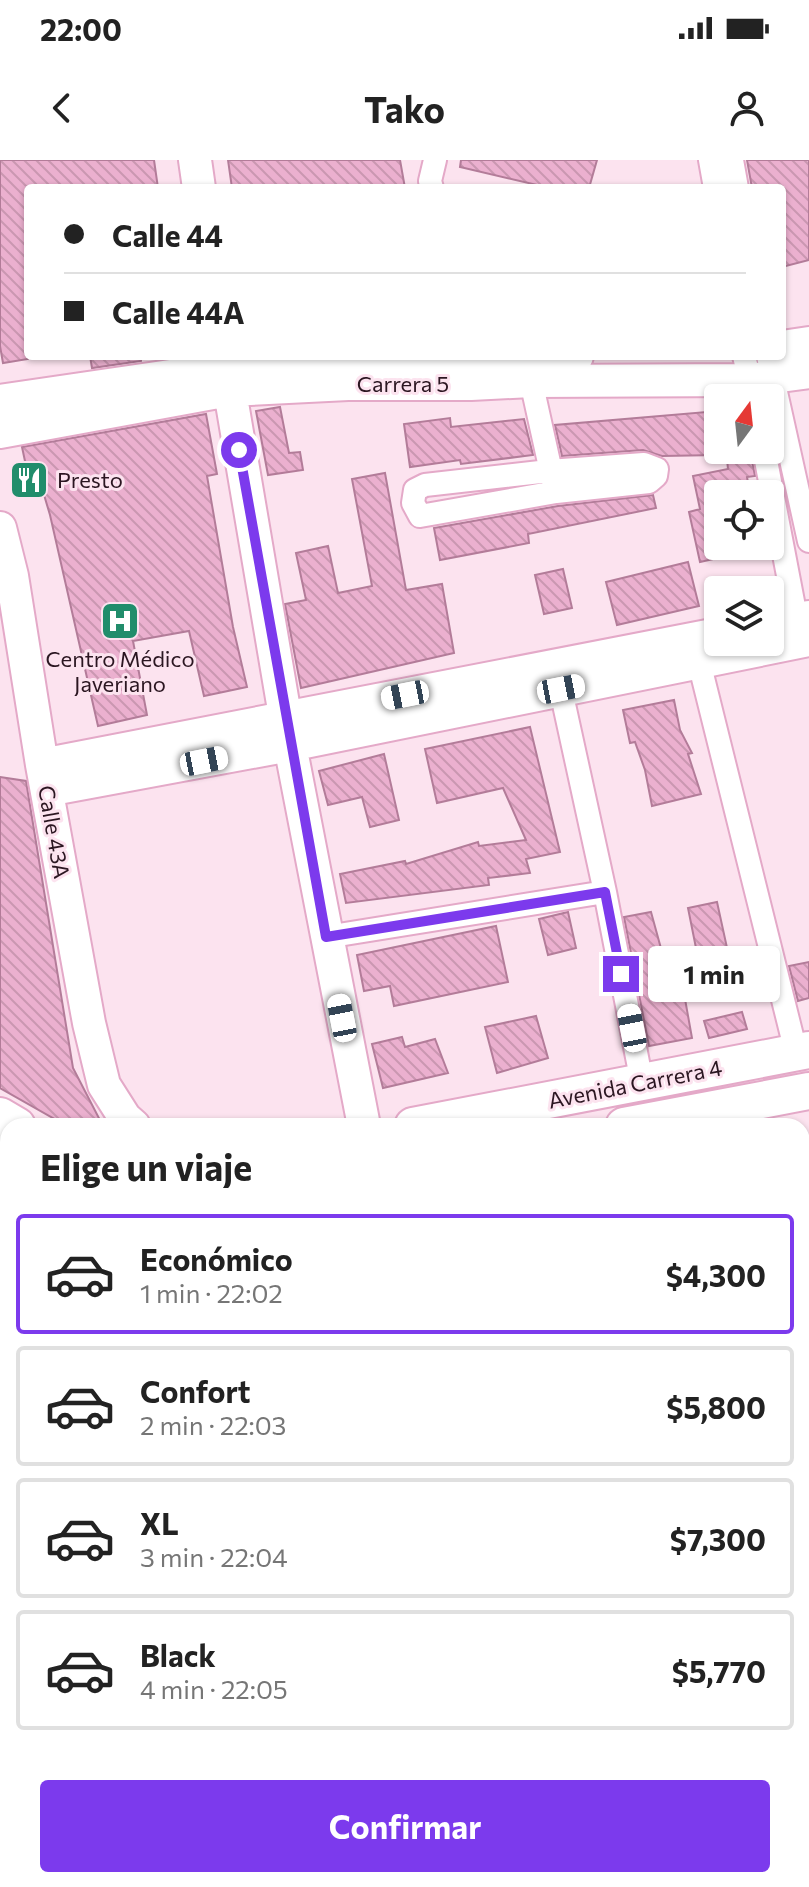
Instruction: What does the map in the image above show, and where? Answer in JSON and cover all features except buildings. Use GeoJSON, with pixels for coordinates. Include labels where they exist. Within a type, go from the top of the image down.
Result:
{"type":"FeatureCollection","features":[{"type":"Feature","properties":{"kind":"main road","name":"Avenida Carrera 4"},"geometry":{"type":"LineString","coordinates":[[456,1118],[802,1051]]}},
{"type":"Feature","properties":{"kind":"main road","name":"Avenida Carrera 4"},"geometry":{"type":"LineString","coordinates":[[712,1118],[745,1115],[809,1091]]}},
{"type":"Feature","properties":{"kind":"street"},"geometry":{"type":"LineString","coordinates":[[195,160],[198,184]]}},
{"type":"Feature","properties":{"kind":"street"},"geometry":{"type":"LineString","coordinates":[[431,184],[435,160]]}},
{"type":"Feature","properties":{"kind":"street"},"geometry":{"type":"LineString","coordinates":[[710,160],[714,184]]}},
{"type":"Feature","properties":{"kind":"street"},"geometry":{"type":"LineString","coordinates":[[732,160],[736,184]]}},
{"type":"Feature","properties":{"kind":"street"},"geometry":{"type":"LineString","coordinates":[[786,346],[809,343]]}},
{"type":"Feature","properties":{"kind":"street","name":"Carrera 5"},"geometry":{"type":"LineString","coordinates":[[0,401],[328,360]]}},
{"type":"Feature","properties":{"kind":"street","name":"Carrera 5"},"geometry":{"type":"LineString","coordinates":[[377,360],[468,366],[533,360]]}},
{"type":"Feature","properties":{"kind":"street","name":"Carrera 5"},"geometry":{"type":"LineString","coordinates":[[468,366],[531,381],[809,372]]}},
{"type":"Feature","properties":{"kind":"street"},"geometry":{"type":"LineString","coordinates":[[226,371],[288,732],[362,1118]]}},
{"type":"Feature","properties":{"kind":"street","name":"Carrera 5"},"geometry":{"type":"LineString","coordinates":[[0,432],[226,371]]}},
{"type":"Feature","properties":{"kind":"street"},"geometry":{"type":"LineString","coordinates":[[758,374],[809,541]]}},
{"type":"Feature","properties":{"kind":"street"},"geometry":{"type":"LineString","coordinates":[[531,381],[553,482]]}},
{"type":"Feature","properties":{"kind":"street"},"geometry":{"type":"LineString","coordinates":[[558,677],[699,662],[797,628],[767,464]]}},
{"type":"Feature","properties":{"kind":"street"},"geometry":{"type":"LineString","coordinates":[[553,482],[420,516],[413,503],[415,490],[425,485],[553,482]]}},
{"type":"Feature","properties":{"kind":"street","name":"Calle 43A"},"geometry":{"type":"LineString","coordinates":[[0,528],[12,576],[44,778],[89,1023],[104,1085],[125,1118]]}},
{"type":"Feature","properties":{"kind":"street"},"geometry":{"type":"LineString","coordinates":[[44,778],[558,677],[704,638]]}},
{"type":"Feature","properties":{"kind":"street"},"geometry":{"type":"LineString","coordinates":[[699,662],[802,1051]]}},
{"type":"Feature","properties":{"kind":"street"},"geometry":{"type":"LineString","coordinates":[[558,677],[605,892],[642,1083]]}},
{"type":"Feature","properties":{"kind":"street"},"geometry":{"type":"LineString","coordinates":[[326,937],[605,892]]}},
{"type":"Feature","properties":{"kind":"place","name":"Presto"},"geometry":{"type":"Point","coordinates":[29,480]}},
{"type":"Feature","properties":{"kind":"place","name":"Centro Médico Javeriano"},"geometry":{"type":"Point","coordinates":[120,621]}},
{"type":"Feature","properties":{"kind":"route"},"geometry":{"type":"LineString","coordinates":[[239,450],[326,937],[605,892],[621,974]]}}]}
